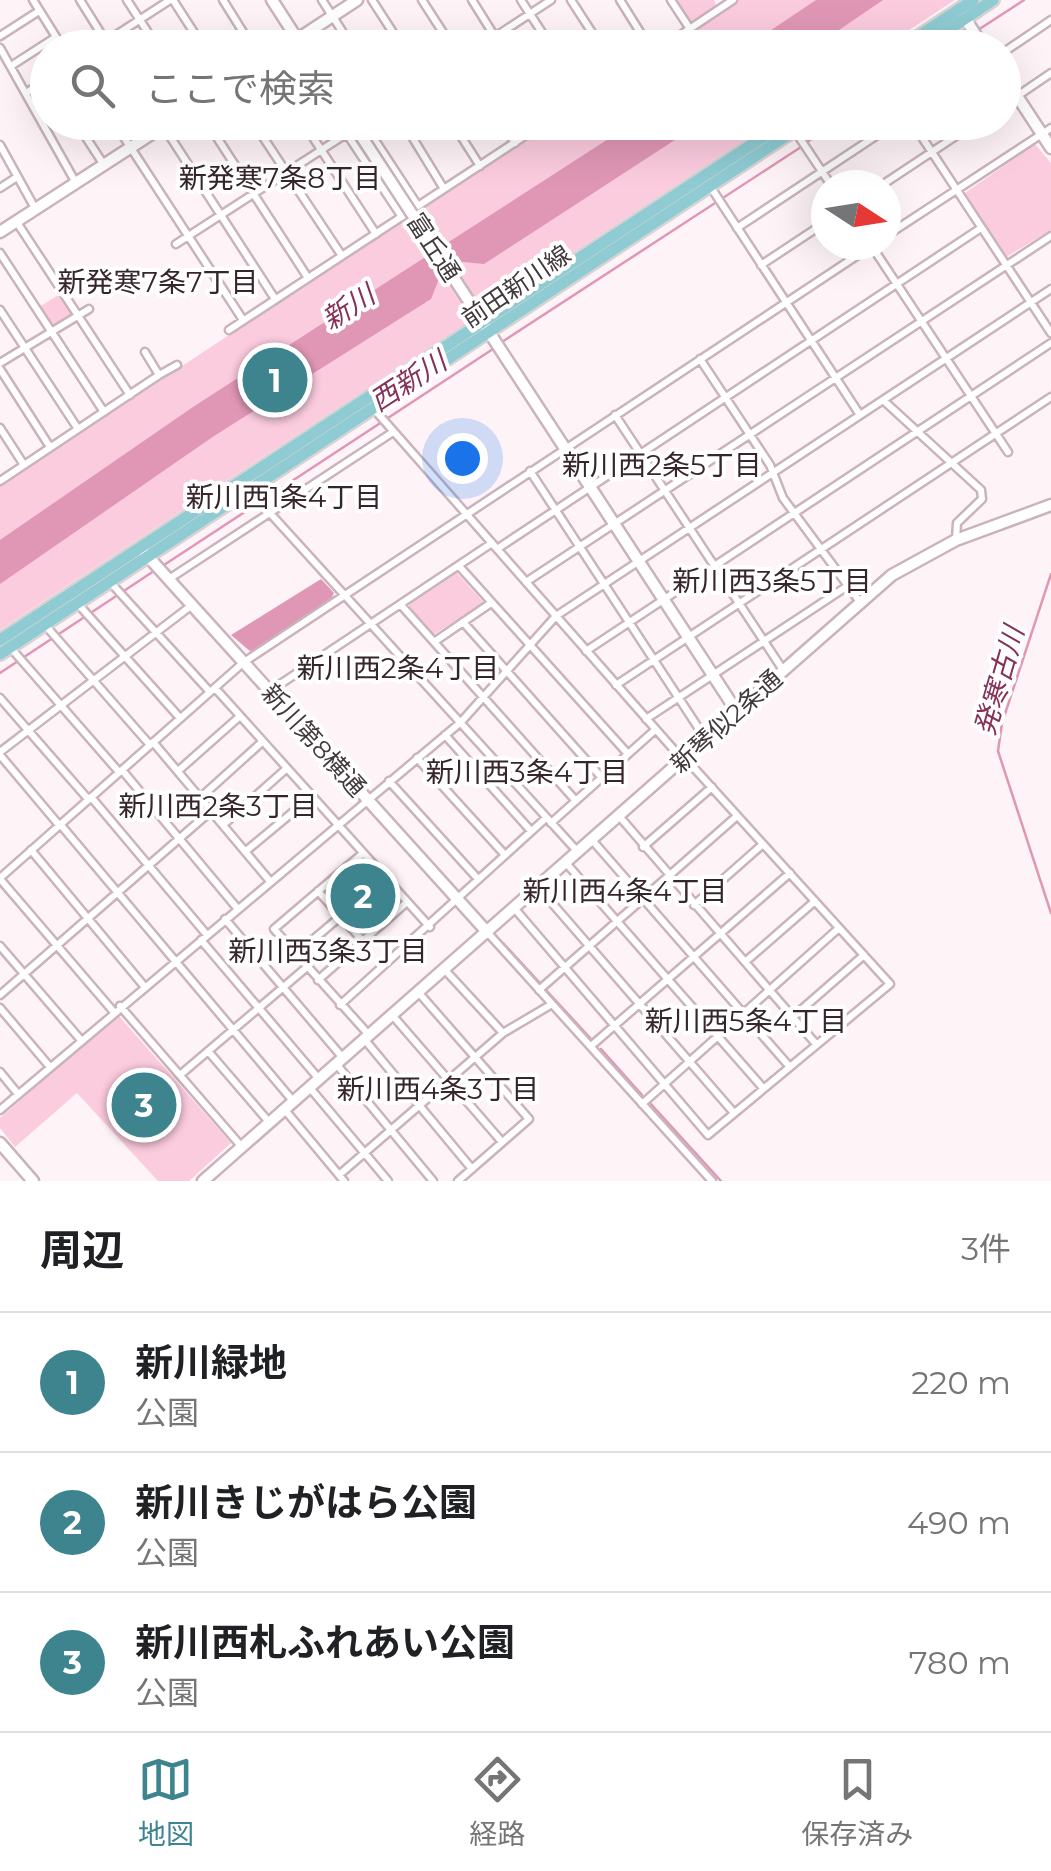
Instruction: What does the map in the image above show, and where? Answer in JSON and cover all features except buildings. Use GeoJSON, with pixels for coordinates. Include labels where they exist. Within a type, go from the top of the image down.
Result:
{"type":"FeatureCollection","features":[{"type":"Feature","properties":{"kind":"main road"},"geometry":{"type":"LineString","coordinates":[[972,29],[973,0]]}},
{"type":"Feature","properties":{"kind":"main road"},"geometry":{"type":"LineString","coordinates":[[972,29],[993,0]]}},
{"type":"Feature","properties":{"kind":"main road","name":"前田新川線"},"geometry":{"type":"LineString","coordinates":[[6,647],[143,551],[492,336],[777,140]]}},
{"type":"Feature","properties":{"kind":"main road","name":"前田新川線"},"geometry":{"type":"LineString","coordinates":[[6,647],[48,628],[114,586],[143,551],[248,490],[373,409]]}},
{"type":"Feature","properties":{"kind":"street"},"geometry":{"type":"LineString","coordinates":[[33,0],[52,30]]}},
{"type":"Feature","properties":{"kind":"street"},"geometry":{"type":"LineString","coordinates":[[80,0],[99,30]]}},
{"type":"Feature","properties":{"kind":"street"},"geometry":{"type":"LineString","coordinates":[[127,0],[146,30]]}},
{"type":"Feature","properties":{"kind":"street"},"geometry":{"type":"LineString","coordinates":[[127,30],[171,0],[192,30]]}},
{"type":"Feature","properties":{"kind":"street"},"geometry":{"type":"LineString","coordinates":[[223,0],[242,30]]}},
{"type":"Feature","properties":{"kind":"street"},"geometry":{"type":"LineString","coordinates":[[272,0],[292,30]]}},
{"type":"Feature","properties":{"kind":"street"},"geometry":{"type":"LineString","coordinates":[[322,0],[342,30]]}},
{"type":"Feature","properties":{"kind":"street"},"geometry":{"type":"LineString","coordinates":[[316,30],[357,0]]}},
{"type":"Feature","properties":{"kind":"street"},"geometry":{"type":"LineString","coordinates":[[372,0],[391,30]]}},
{"type":"Feature","properties":{"kind":"street"},"geometry":{"type":"LineString","coordinates":[[422,0],[441,30]]}},
{"type":"Feature","properties":{"kind":"street"},"geometry":{"type":"LineString","coordinates":[[472,0],[491,30]]}},
{"type":"Feature","properties":{"kind":"street"},"geometry":{"type":"LineString","coordinates":[[521,0],[540,30]]}},
{"type":"Feature","properties":{"kind":"street"},"geometry":{"type":"LineString","coordinates":[[505,30],[551,0]]}},
{"type":"Feature","properties":{"kind":"street"},"geometry":{"type":"LineString","coordinates":[[571,0],[590,30]]}},
{"type":"Feature","properties":{"kind":"street"},"geometry":{"type":"LineString","coordinates":[[620,0],[639,30]]}},
{"type":"Feature","properties":{"kind":"street"},"geometry":{"type":"LineString","coordinates":[[671,0],[690,28]]}},
{"type":"Feature","properties":{"kind":"street"},"geometry":{"type":"LineString","coordinates":[[687,30],[722,3],[733,0]]}},
{"type":"Feature","properties":{"kind":"street"},"geometry":{"type":"LineString","coordinates":[[0,36],[40,10]]}},
{"type":"Feature","properties":{"kind":"street"},"geometry":{"type":"LineString","coordinates":[[1021,40],[1051,20]]}},
{"type":"Feature","properties":{"kind":"street"},"geometry":{"type":"LineString","coordinates":[[0,48],[30,99]]}},
{"type":"Feature","properties":{"kind":"street"},"geometry":{"type":"LineString","coordinates":[[11,66],[30,54]]}},
{"type":"Feature","properties":{"kind":"street"},"geometry":{"type":"LineString","coordinates":[[1021,93],[1051,73]]}},
{"type":"Feature","properties":{"kind":"street"},"geometry":{"type":"LineString","coordinates":[[26,94],[30,91]]}},
{"type":"Feature","properties":{"kind":"street"},"geometry":{"type":"LineString","coordinates":[[1021,101],[1046,131],[1051,148]]}},
{"type":"Feature","properties":{"kind":"street"},"geometry":{"type":"LineString","coordinates":[[901,226],[1046,131]]}},
{"type":"Feature","properties":{"kind":"street"},"geometry":{"type":"LineString","coordinates":[[56,140],[76,184]]}},
{"type":"Feature","properties":{"kind":"street"},"geometry":{"type":"LineString","coordinates":[[87,140],[104,166]]}},
{"type":"Feature","properties":{"kind":"street"},"geometry":{"type":"LineString","coordinates":[[126,140],[244,320]]}},
{"type":"Feature","properties":{"kind":"street"},"geometry":{"type":"LineString","coordinates":[[0,232],[142,140]]}},
{"type":"Feature","properties":{"kind":"street"},"geometry":{"type":"LineString","coordinates":[[175,140],[275,299]]}},
{"type":"Feature","properties":{"kind":"street"},"geometry":{"type":"LineString","coordinates":[[219,140],[308,278]]}},
{"type":"Feature","properties":{"kind":"street"},"geometry":{"type":"LineString","coordinates":[[264,140],[342,256]]}},
{"type":"Feature","properties":{"kind":"street"},"geometry":{"type":"LineString","coordinates":[[315,140],[376,234]]}},
{"type":"Feature","properties":{"kind":"street"},"geometry":{"type":"LineString","coordinates":[[176,244],[337,140]]}},
{"type":"Feature","properties":{"kind":"street"},"geometry":{"type":"LineString","coordinates":[[350,140],[402,217]]}},
{"type":"Feature","properties":{"kind":"street","name":"富丘通"},"geometry":{"type":"LineString","coordinates":[[364,140],[563,449]]}},
{"type":"Feature","properties":{"kind":"street"},"geometry":{"type":"LineString","coordinates":[[375,140],[418,206]]}},
{"type":"Feature","properties":{"kind":"street"},"geometry":{"type":"LineString","coordinates":[[413,140],[444,189]]}},
{"type":"Feature","properties":{"kind":"street"},"geometry":{"type":"LineString","coordinates":[[463,140],[480,166]]}},
{"type":"Feature","properties":{"kind":"street"},"geometry":{"type":"LineString","coordinates":[[229,330],[519,140]]}},
{"type":"Feature","properties":{"kind":"street"},"geometry":{"type":"LineString","coordinates":[[801,140],[821,170]]}},
{"type":"Feature","properties":{"kind":"street"},"geometry":{"type":"LineString","coordinates":[[825,170],[870,140]]}},
{"type":"Feature","properties":{"kind":"street"},"geometry":{"type":"LineString","coordinates":[[924,140],[1051,334]]}},
{"type":"Feature","properties":{"kind":"street"},"geometry":{"type":"LineString","coordinates":[[901,172],[950,140]]}},
{"type":"Feature","properties":{"kind":"street"},"geometry":{"type":"LineString","coordinates":[[0,146],[36,210]]}},
{"type":"Feature","properties":{"kind":"street"},"geometry":{"type":"LineString","coordinates":[[0,188],[17,177]]}},
{"type":"Feature","properties":{"kind":"street"},"geometry":{"type":"LineString","coordinates":[[737,228],[811,179]]}},
{"type":"Feature","properties":{"kind":"street"},"geometry":{"type":"LineString","coordinates":[[710,186],[860,415]]}},
{"type":"Feature","properties":{"kind":"street"},"geometry":{"type":"LineString","coordinates":[[16,221],[130,396]]}},
{"type":"Feature","properties":{"kind":"street"},"geometry":{"type":"LineString","coordinates":[[270,691],[459,566],[589,488],[981,228]]}},
{"type":"Feature","properties":{"kind":"street"},"geometry":{"type":"LineString","coordinates":[[761,265],[811,232]]}},
{"type":"Feature","properties":{"kind":"street"},"geometry":{"type":"LineString","coordinates":[[526,582],[1051,236]]}},
{"type":"Feature","properties":{"kind":"street"},"geometry":{"type":"LineString","coordinates":[[0,253],[104,412]]}},
{"type":"Feature","properties":{"kind":"street"},"geometry":{"type":"LineString","coordinates":[[242,1148],[0,878],[244,662],[849,260]]}},
{"type":"Feature","properties":{"kind":"street"},"geometry":{"type":"LineString","coordinates":[[881,260],[1008,452]]}},
{"type":"Feature","properties":{"kind":"street"},"geometry":{"type":"LineString","coordinates":[[0,1110],[116,1008],[461,722],[556,616],[1051,289]]}},
{"type":"Feature","properties":{"kind":"street"},"geometry":{"type":"LineString","coordinates":[[50,448],[0,366],[89,309]]}},
{"type":"Feature","properties":{"kind":"street"},"geometry":{"type":"LineString","coordinates":[[0,310],[78,430]]}},
{"type":"Feature","properties":{"kind":"street"},"geometry":{"type":"LineString","coordinates":[[586,651],[1051,344]]}},
{"type":"Feature","properties":{"kind":"street"},"geometry":{"type":"LineString","coordinates":[[145,352],[159,375]]}},
{"type":"Feature","properties":{"kind":"street"},"geometry":{"type":"LineString","coordinates":[[700,359],[774,473],[784,498],[860,602]]}},
{"type":"Feature","properties":{"kind":"street"},"geometry":{"type":"LineString","coordinates":[[1,478],[177,366]]}},
{"type":"Feature","properties":{"kind":"street"},"geometry":{"type":"LineString","coordinates":[[616,685],[1051,397]]}},
{"type":"Feature","properties":{"kind":"street"},"geometry":{"type":"LineString","coordinates":[[884,400],[983,494],[957,523],[956,540]]}},
{"type":"Feature","properties":{"kind":"street"},"geometry":{"type":"LineString","coordinates":[[373,409],[656,730],[890,984],[708,1135],[515,910]]}},
{"type":"Feature","properties":{"kind":"street"},"geometry":{"type":"LineString","coordinates":[[615,415],[783,670]]}},
{"type":"Feature","properties":{"kind":"street"},"geometry":{"type":"LineString","coordinates":[[0,428],[24,465]]}},
{"type":"Feature","properties":{"kind":"street"},"geometry":{"type":"LineString","coordinates":[[163,573],[392,430]]}},
{"type":"Feature","properties":{"kind":"street"},"geometry":{"type":"LineString","coordinates":[[563,449],[737,712]]}},
{"type":"Feature","properties":{"kind":"street"},"geometry":{"type":"LineString","coordinates":[[530,471],[706,739]]}},
{"type":"Feature","properties":{"kind":"street"},"geometry":{"type":"LineString","coordinates":[[248,490],[578,852]]}},
{"type":"Feature","properties":{"kind":"street","name":"新琴似2条通"},"geometry":{"type":"LineString","coordinates":[[204,1181],[860,602],[923,555],[1051,505]]}},
{"type":"Feature","properties":{"kind":"street","name":"新川第8横通"},"geometry":{"type":"LineString","coordinates":[[143,551],[488,933]]}},
{"type":"Feature","properties":{"kind":"street"},"geometry":{"type":"LineString","coordinates":[[459,566],[628,754]]}},
{"type":"Feature","properties":{"kind":"street"},"geometry":{"type":"LineString","coordinates":[[114,586],[430,927]]}},
{"type":"Feature","properties":{"kind":"street"},"geometry":{"type":"LineString","coordinates":[[646,718],[849,586]]}},
{"type":"Feature","properties":{"kind":"street"},"geometry":{"type":"LineString","coordinates":[[434,642],[492,603]]}},
{"type":"Feature","properties":{"kind":"street"},"geometry":{"type":"LineString","coordinates":[[192,604],[0,754],[233,1030],[342,1178],[364,1153],[503,1033],[552,1004]]}},
{"type":"Feature","properties":{"kind":"street"},"geometry":{"type":"LineString","coordinates":[[401,605],[576,801]]}},
{"type":"Feature","properties":{"kind":"street"},"geometry":{"type":"LineString","coordinates":[[81,607],[180,718]]}},
{"type":"Feature","properties":{"kind":"street"},"geometry":{"type":"LineString","coordinates":[[463,622],[602,778]]}},
{"type":"Feature","properties":{"kind":"street"},"geometry":{"type":"LineString","coordinates":[[48,628],[178,770],[269,880]]}},
{"type":"Feature","properties":{"kind":"street"},"geometry":{"type":"LineString","coordinates":[[6,647],[180,838],[237,908]]}},
{"type":"Feature","properties":{"kind":"street"},"geometry":{"type":"LineString","coordinates":[[0,698],[149,865],[388,1181]]}},
{"type":"Feature","properties":{"kind":"street"},"geometry":{"type":"LineString","coordinates":[[178,770],[239,717]]}},
{"type":"Feature","properties":{"kind":"street"},"geometry":{"type":"LineString","coordinates":[[340,1004],[430,927],[531,831],[576,801],[656,730]]}},
{"type":"Feature","properties":{"kind":"street"},"geometry":{"type":"LineString","coordinates":[[445,735],[531,831]]}},
{"type":"Feature","properties":{"kind":"street"},"geometry":{"type":"LineString","coordinates":[[200,798],[262,742]]}},
{"type":"Feature","properties":{"kind":"street"},"geometry":{"type":"LineString","coordinates":[[417,758],[504,855]]}},
{"type":"Feature","properties":{"kind":"street"},"geometry":{"type":"LineString","coordinates":[[222,825],[286,769]]}},
{"type":"Feature","properties":{"kind":"street"},"geometry":{"type":"LineString","coordinates":[[390,781],[478,879]]}},
{"type":"Feature","properties":{"kind":"street"},"geometry":{"type":"LineString","coordinates":[[643,847],[712,787]]}},
{"type":"Feature","properties":{"kind":"street"},"geometry":{"type":"LineString","coordinates":[[246,851],[311,797]]}},
{"type":"Feature","properties":{"kind":"street"},"geometry":{"type":"LineString","coordinates":[[0,995],[211,811]]}},
{"type":"Feature","properties":{"kind":"street"},"geometry":{"type":"LineString","coordinates":[[619,816],[816,1044]]}},
{"type":"Feature","properties":{"kind":"street"},"geometry":{"type":"LineString","coordinates":[[538,990],[737,816]]}},
{"type":"Feature","properties":{"kind":"street"},"geometry":{"type":"LineString","coordinates":[[592,840],[790,1066]]}},
{"type":"Feature","properties":{"kind":"street"},"geometry":{"type":"LineString","coordinates":[[694,905],[763,844]]}},
{"type":"Feature","properties":{"kind":"street"},"geometry":{"type":"LineString","coordinates":[[31,850],[144,986]]}},
{"type":"Feature","properties":{"kind":"street"},"geometry":{"type":"LineString","coordinates":[[362,853],[274,929],[340,1004],[472,1169]]}},
{"type":"Feature","properties":{"kind":"street"},"geometry":{"type":"LineString","coordinates":[[566,863],[763,1089]]}},
{"type":"Feature","properties":{"kind":"street"},"geometry":{"type":"LineString","coordinates":[[590,1046],[790,874]]}},
{"type":"Feature","properties":{"kind":"street"},"geometry":{"type":"LineString","coordinates":[[539,888],[734,1113]]}},
{"type":"Feature","properties":{"kind":"street"},"geometry":{"type":"LineString","coordinates":[[318,891],[363,940]]}},
{"type":"Feature","properties":{"kind":"street"},"geometry":{"type":"LineString","coordinates":[[745,962],[815,901]]}},
{"type":"Feature","properties":{"kind":"street"},"geometry":{"type":"LineString","coordinates":[[318,980],[407,902]]}},
{"type":"Feature","properties":{"kind":"street"},"geometry":{"type":"LineString","coordinates":[[296,954],[341,916]]}},
{"type":"Feature","properties":{"kind":"street"},"geometry":{"type":"LineString","coordinates":[[225,918],[433,1181]]}},
{"type":"Feature","properties":{"kind":"street"},"geometry":{"type":"LineString","coordinates":[[642,1104],[840,928]]}},
{"type":"Feature","properties":{"kind":"street"},"geometry":{"type":"LineString","coordinates":[[488,933],[712,1181]]}},
{"type":"Feature","properties":{"kind":"street"},"geometry":{"type":"LineString","coordinates":[[0,946],[80,1039]]}},
{"type":"Feature","properties":{"kind":"street"},"geometry":{"type":"LineString","coordinates":[[793,1017],[864,955]]}},
{"type":"Feature","properties":{"kind":"street"},"geometry":{"type":"LineString","coordinates":[[180,1076],[307,967]]}},
{"type":"Feature","properties":{"kind":"street"},"geometry":{"type":"LineString","coordinates":[[445,970],[503,1033]]}},
{"type":"Feature","properties":{"kind":"street"},"geometry":{"type":"LineString","coordinates":[[419,993],[529,1119],[458,1181]]}},
{"type":"Feature","properties":{"kind":"street"},"geometry":{"type":"LineString","coordinates":[[0,1008],[50,1066]]}},
{"type":"Feature","properties":{"kind":"street"},"geometry":{"type":"LineString","coordinates":[[393,1016],[502,1142]]}},
{"type":"Feature","properties":{"kind":"street"},"geometry":{"type":"LineString","coordinates":[[208,1051],[270,1123]]}},
{"type":"Feature","properties":{"kind":"street"},"geometry":{"type":"LineString","coordinates":[[0,1072],[18,1094]]}},
{"type":"Feature","properties":{"kind":"street"},"geometry":{"type":"LineString","coordinates":[[0,1143],[33,1181]]}},
{"type":"Feature","properties":{"kind":"shaded area"},"geometry":{"type":"Polygon","coordinates":[[[675,0],[714,0],[717,7],[690,23],[675,0]]]}},
{"type":"Feature","properties":{"kind":"shaded area"},"geometry":{"type":"Polygon","coordinates":[[[739,0],[955,0],[909,30],[693,30],[739,0]]]}},
{"type":"Feature","properties":{"kind":"shaded area"},"geometry":{"type":"Polygon","coordinates":[[[525,140],[744,140],[0,630],[0,486],[525,140]]]}},
{"type":"Feature","properties":{"kind":"shaded area"},"geometry":{"type":"Polygon","coordinates":[[[1035,144],[1051,163],[1051,230],[1006,257],[965,193],[1035,144]]]}},
{"type":"Feature","properties":{"kind":"shaded area"},"geometry":{"type":"Polygon","coordinates":[[[60,294],[71,314],[51,326],[39,307],[60,294]]]}},
{"type":"Feature","properties":{"kind":"shaded area"},"geometry":{"type":"Polygon","coordinates":[[[456,572],[484,603],[433,635],[408,604],[456,572]]]}},
{"type":"Feature","properties":{"kind":"shaded area"},"geometry":{"type":"Polygon","coordinates":[[[352,862],[371,863],[400,900],[362,934],[325,892],[352,862]]]}},
{"type":"Feature","properties":{"kind":"shaded area"},"geometry":{"type":"Polygon","coordinates":[[[118,1015],[231,1143],[189,1181],[158,1181],[77,1093],[15,1147],[0,1128],[0,1118],[118,1015]]]}},
{"type":"Feature","properties":{"kind":"water"},"geometry":{"type":"Polygon","coordinates":[[[816,0],[883,0],[839,30],[771,30],[816,0]]]}},
{"type":"Feature","properties":{"kind":"water","name":"新川"},"geometry":{"type":"Polygon","coordinates":[[[607,140],[675,140],[484,264],[463,262],[439,279],[431,299],[214,436],[0,584],[0,540],[193,407],[607,140]]]}},
{"type":"Feature","properties":{"kind":"water"},"geometry":{"type":"Polygon","coordinates":[[[321,579],[334,593],[331,599],[251,652],[231,635],[321,579]]]}},
{"type":"Feature","properties":{"kind":"waterway","name":"西新川"},"geometry":{"type":"LineString","coordinates":[[978,30],[1024,0]]}},
{"type":"Feature","properties":{"kind":"waterway","name":"西新川"},"geometry":{"type":"LineString","coordinates":[[502,342],[801,147]]}},
{"type":"Feature","properties":{"kind":"waterway","name":"西新川"},"geometry":{"type":"LineString","coordinates":[[164,565],[496,347]]}},
{"type":"Feature","properties":{"kind":"waterway","name":"西新川"},"geometry":{"type":"LineString","coordinates":[[0,673],[157,569]]}},
{"type":"Feature","properties":{"kind":"waterway","name":"発寒古川"},"geometry":{"type":"LineString","coordinates":[[1051,574],[1002,723],[998,751],[1051,913]]}},
{"type":"Feature","properties":{"kind":"waterway"},"geometry":{"type":"LineString","coordinates":[[503,943],[540,983]]}},
{"type":"Feature","properties":{"kind":"waterway"},"geometry":{"type":"LineString","coordinates":[[546,990],[592,1040]]}},
{"type":"Feature","properties":{"kind":"waterway"},"geometry":{"type":"LineString","coordinates":[[601,1049],[642,1095]]}},
{"type":"Feature","properties":{"kind":"waterway"},"geometry":{"type":"LineString","coordinates":[[650,1103],[721,1181]]}},
{"type":"Feature","properties":{"kind":"place","name":"新川緑地"},"geometry":{"type":"Point","coordinates":[275,380]}},
{"type":"Feature","properties":{"kind":"place","name":"新川きじがはら公園"},"geometry":{"type":"Point","coordinates":[363,896]}},
{"type":"Feature","properties":{"kind":"place","name":"新川西札ふれあい公園"},"geometry":{"type":"Point","coordinates":[144,1105]}},
{"type":"Feature","properties":{"kind":"district","name":"新発寒7条8丁目"},"geometry":{"type":"Point","coordinates":[280,178]}},
{"type":"Feature","properties":{"kind":"district","name":"新発寒7条7丁目"},"geometry":{"type":"Point","coordinates":[158,282]}},
{"type":"Feature","properties":{"kind":"district","name":"新川西2条5丁目"},"geometry":{"type":"Point","coordinates":[662,465]}},
{"type":"Feature","properties":{"kind":"district","name":"新川西1条4丁目"},"geometry":{"type":"Point","coordinates":[284,497]}},
{"type":"Feature","properties":{"kind":"district","name":"新川西3条5丁目"},"geometry":{"type":"Point","coordinates":[772,581]}},
{"type":"Feature","properties":{"kind":"district","name":"新川西2条4丁目"},"geometry":{"type":"Point","coordinates":[398,668]}},
{"type":"Feature","properties":{"kind":"district","name":"新川西3条4丁目"},"geometry":{"type":"Point","coordinates":[527,772]}},
{"type":"Feature","properties":{"kind":"district","name":"新川西2条3丁目"},"geometry":{"type":"Point","coordinates":[218,806]}},
{"type":"Feature","properties":{"kind":"district","name":"新川西4条4丁目"},"geometry":{"type":"Point","coordinates":[625,891]}},
{"type":"Feature","properties":{"kind":"district","name":"新川西3条3丁目"},"geometry":{"type":"Point","coordinates":[328,951]}},
{"type":"Feature","properties":{"kind":"district","name":"新川西5条4丁目"},"geometry":{"type":"Point","coordinates":[746,1021]}},
{"type":"Feature","properties":{"kind":"district","name":"新川西4条3丁目"},"geometry":{"type":"Point","coordinates":[438,1089]}}]}
